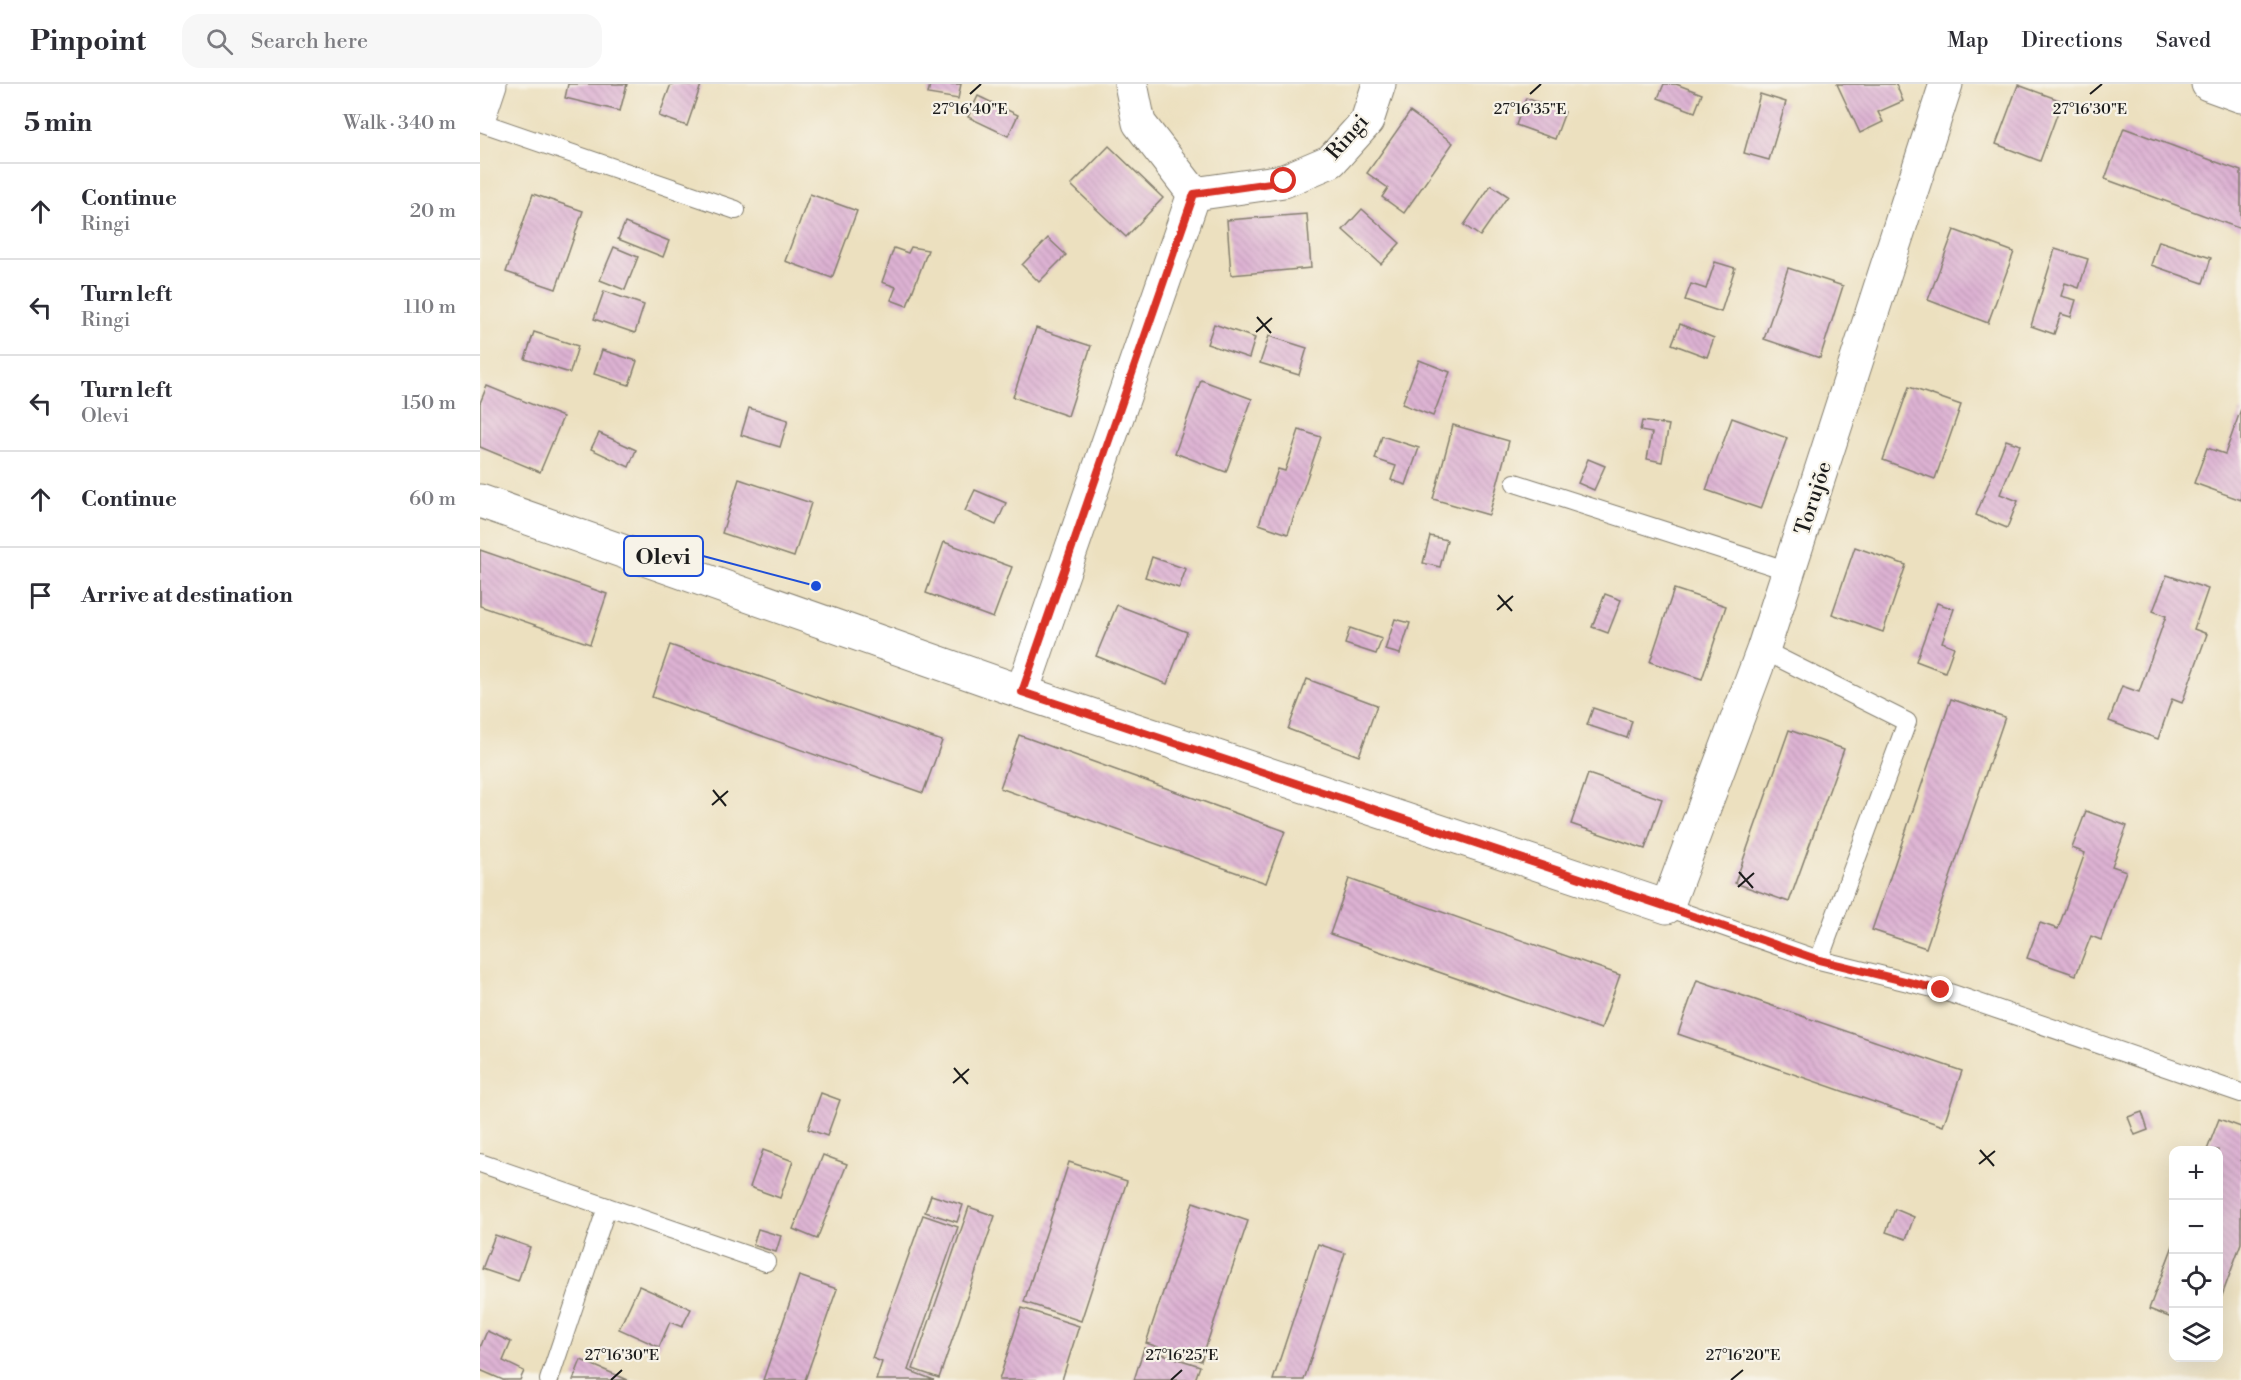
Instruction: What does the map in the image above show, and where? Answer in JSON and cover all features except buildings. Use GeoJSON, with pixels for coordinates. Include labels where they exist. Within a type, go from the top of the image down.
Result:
{"type":"FeatureCollection","features":[{"type":"Feature","properties":{"kind":"street"},"geometry":{"type":"LineString","coordinates":[[480,114],[490,84]]}},
{"type":"Feature","properties":{"kind":"street"},"geometry":{"type":"LineString","coordinates":[[1022,692],[1194,194],[1139,123],[1131,84]]}},
{"type":"Feature","properties":{"kind":"street","name":"Ringi"},"geometry":{"type":"LineString","coordinates":[[1194,194],[1284,181],[1331,161],[1367,121],[1379,84]]}},
{"type":"Feature","properties":{"kind":"street","name":"Torujõe"},"geometry":{"type":"LineString","coordinates":[[1667,907],[1763,650],[1946,84]]}},
{"type":"Feature","properties":{"kind":"street"},"geometry":{"type":"LineString","coordinates":[[2208,84],[2241,96]]}},
{"type":"Feature","properties":{"kind":"street"},"geometry":{"type":"LineString","coordinates":[[480,501],[1022,692],[1667,907]]}},
{"type":"Feature","properties":{"kind":"lane"},"geometry":{"type":"LineString","coordinates":[[480,122],[735,210]]}},
{"type":"Feature","properties":{"kind":"lane"},"geometry":{"type":"LineString","coordinates":[[1515,483],[1789,571]]}},
{"type":"Feature","properties":{"kind":"lane"},"geometry":{"type":"LineString","coordinates":[[1763,650],[1907,722],[1819,960]]}},
{"type":"Feature","properties":{"kind":"lane"},"geometry":{"type":"LineString","coordinates":[[1667,907],[1819,960],[1941,990],[2241,1093]]}},
{"type":"Feature","properties":{"kind":"lane"},"geometry":{"type":"LineString","coordinates":[[480,1163],[766,1262]]}},
{"type":"Feature","properties":{"kind":"lane"},"geometry":{"type":"LineString","coordinates":[[549,1380],[607,1207]]}},
{"type":"Feature","properties":{"kind":"place","name":"Olevi"},"geometry":{"type":"Point","coordinates":[816,586]}},
{"type":"Feature","properties":{"kind":"route"},"geometry":{"type":"LineString","coordinates":[[1284,181],[1194,194],[1022,692],[1819,960],[1941,990]]}}]}
